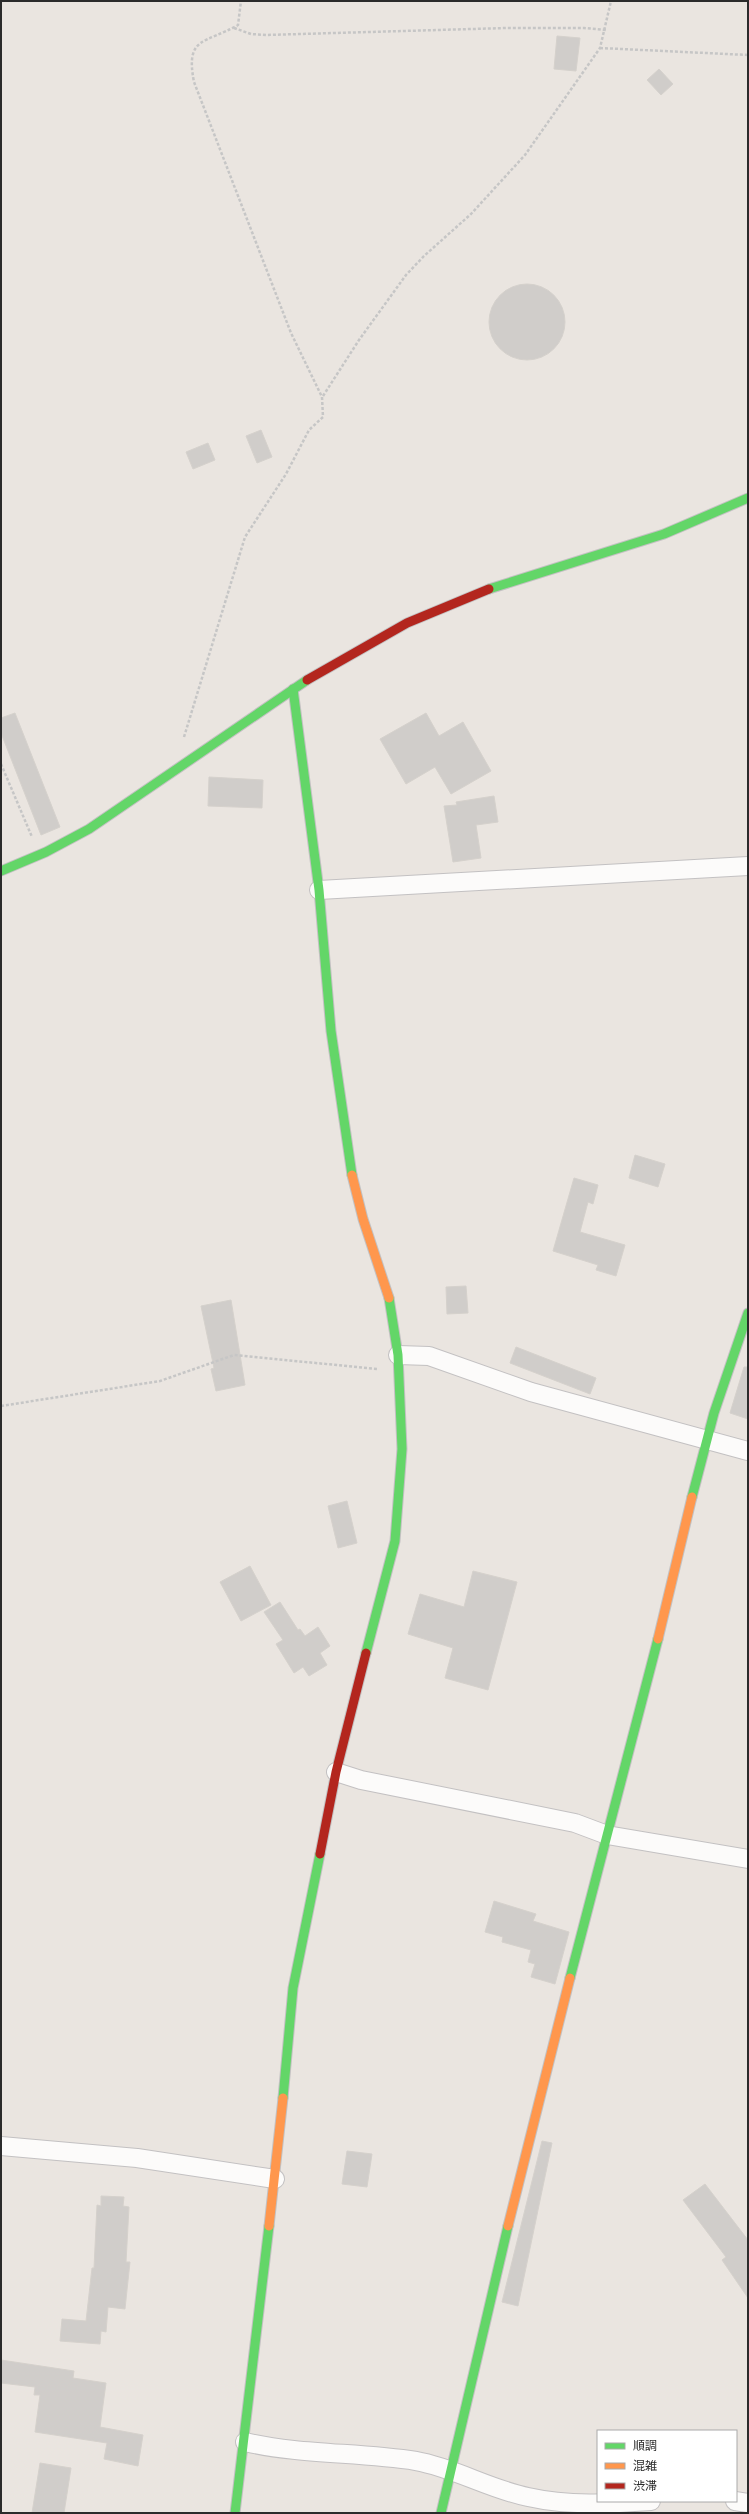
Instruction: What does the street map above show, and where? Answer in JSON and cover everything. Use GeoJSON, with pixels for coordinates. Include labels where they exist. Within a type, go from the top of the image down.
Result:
{"type":"FeatureCollection","features":[{"type":"Feature","properties":{"kind":"street"},"geometry":{"type":"LineString","coordinates":[[1,871],[40,856],[90,828],[293,689],[347,654],[449,604],[540,572],[632,545],[748,498]]}},
{"type":"Feature","properties":{"kind":"street"},"geometry":{"type":"LineString","coordinates":[[235,2513],[245,2442],[275,2179],[293,1988],[336,1772],[395,1540],[402,1449],[398,1363],[392,1309],[361,1212],[348,1160],[331,1031],[319,890],[293,689]]}},
{"type":"Feature","properties":{"kind":"street"},"geometry":{"type":"LineString","coordinates":[[319,890],[748,866]]}},
{"type":"Feature","properties":{"kind":"street"},"geometry":{"type":"LineString","coordinates":[[441,2513],[450,2468],[525,2150],[658,1643],[706,1440],[727,1367],[748,1313]]}},
{"type":"Feature","properties":{"kind":"street"},"geometry":{"type":"LineString","coordinates":[[398,1363],[429,1356],[531,1392],[748,1451]]}},
{"type":"Feature","properties":{"kind":"street"},"geometry":{"type":"LineString","coordinates":[[336,1772],[575,1824],[607,1835],[748,1858]]}},
{"type":"Feature","properties":{"kind":"street"},"geometry":{"type":"LineString","coordinates":[[1,2146],[137,2158],[275,2179]]}},
{"type":"Feature","properties":{"kind":"street"},"geometry":{"type":"LineString","coordinates":[[245,2442],[279,2449],[415,2461],[450,2468],[527,2497],[568,2503],[610,2502]]}},
{"type":"Feature","properties":{"kind":"street"},"geometry":{"type":"LineString","coordinates":[[737,2501],[748,2503]]}},
{"type":"Feature","properties":{"kind":"path"},"geometry":{"type":"LineString","coordinates":[[180,767],[185,728],[245,537],[286,474],[309,430],[324,417],[322,397],[291,333],[194,82],[190,63],[192,50],[200,42],[238,25],[241,1]]}},
{"type":"Feature","properties":{"kind":"path"},"geometry":{"type":"LineString","coordinates":[[322,397],[359,340],[406,275],[424,256],[471,214],[525,154],[600,48],[606,30],[611,1]]}},
{"type":"Feature","properties":{"kind":"path"},"geometry":{"type":"LineString","coordinates":[[234,28],[251,34],[266,35],[506,28],[584,28],[606,30]]}},
{"type":"Feature","properties":{"kind":"path"},"geometry":{"type":"LineString","coordinates":[[600,48],[748,55]]}},
{"type":"Feature","properties":{"kind":"path"},"geometry":{"type":"LineString","coordinates":[[1,764],[40,856]]}},
{"type":"Feature","properties":{"kind":"path"},"geometry":{"type":"LineString","coordinates":[[1,1406],[160,1380],[234,1355],[398,1363]]}},
{"type":"Feature","properties":{"kind":"building"},"geometry":{"type":"Polygon","coordinates":[[[557,36],[580,38],[576,71],[554,69],[557,36]]]}},
{"type":"Feature","properties":{"kind":"building"},"geometry":{"type":"Polygon","coordinates":[[[659,69],[673,84],[661,95],[647,80],[659,69]]]}},
{"type":"Feature","properties":{"kind":"building"},"geometry":{"type":"Polygon","coordinates":[[[527,284],[541,287],[554,295],[562,308],[565,322],[562,336],[554,349],[541,357],[527,360],[513,357],[500,349],[492,336],[489,322],[492,308],[500,295],[513,287],[527,284]]]}},
{"type":"Feature","properties":{"kind":"building"},"geometry":{"type":"Polygon","coordinates":[[[261,430],[272,457],[257,463],[246,436],[261,430]]]}},
{"type":"Feature","properties":{"kind":"building"},"geometry":{"type":"Polygon","coordinates":[[[208,443],[215,460],[193,469],[186,452],[208,443]]]}},
{"type":"Feature","properties":{"kind":"building"},"geometry":{"type":"Polygon","coordinates":[[[15,713],[60,827],[41,835],[1,733],[1,718],[15,713]]]}},
{"type":"Feature","properties":{"kind":"building"},"geometry":{"type":"Polygon","coordinates":[[[426,713],[439,736],[463,722],[491,771],[451,794],[435,767],[406,784],[380,739],[426,713]]]}},
{"type":"Feature","properties":{"kind":"building"},"geometry":{"type":"Polygon","coordinates":[[[209,777],[263,780],[262,808],[208,806],[209,777]]]}},
{"type":"Feature","properties":{"kind":"building"},"geometry":{"type":"Polygon","coordinates":[[[494,796],[498,822],[476,825],[481,858],[453,862],[444,806],[457,805],[456,802],[494,796]]]}},
{"type":"Feature","properties":{"kind":"building"},"geometry":{"type":"Polygon","coordinates":[[[635,1155],[665,1164],[658,1187],[629,1178],[635,1155]]]}},
{"type":"Feature","properties":{"kind":"building"},"geometry":{"type":"Polygon","coordinates":[[[574,1178],[598,1185],[593,1204],[588,1202],[580,1232],[625,1245],[616,1276],[596,1270],[598,1265],[553,1251],[574,1178]]]}},
{"type":"Feature","properties":{"kind":"building"},"geometry":{"type":"Polygon","coordinates":[[[466,1286],[468,1313],[447,1314],[446,1287],[466,1286]]]}},
{"type":"Feature","properties":{"kind":"building"},"geometry":{"type":"Polygon","coordinates":[[[231,1300],[245,1385],[216,1391],[211,1369],[214,1368],[201,1306],[231,1300]]]}},
{"type":"Feature","properties":{"kind":"building"},"geometry":{"type":"Polygon","coordinates":[[[516,1347],[596,1378],[590,1394],[510,1363],[516,1347]]]}},
{"type":"Feature","properties":{"kind":"building"},"geometry":{"type":"Polygon","coordinates":[[[744,1367],[748,1367],[748,1419],[730,1413],[744,1367]]]}},
{"type":"Feature","properties":{"kind":"building"},"geometry":{"type":"Polygon","coordinates":[[[347,1501],[357,1543],[338,1548],[328,1506],[347,1501]]]}},
{"type":"Feature","properties":{"kind":"building"},"geometry":{"type":"Polygon","coordinates":[[[250,1566],[271,1605],[241,1621],[220,1582],[250,1566]]]}},
{"type":"Feature","properties":{"kind":"building"},"geometry":{"type":"Polygon","coordinates":[[[473,1571],[517,1582],[488,1690],[445,1678],[453,1648],[408,1634],[420,1594],[464,1607],[473,1571]]]}},
{"type":"Feature","properties":{"kind":"building"},"geometry":{"type":"Polygon","coordinates":[[[280,1602],[298,1630],[300,1629],[305,1636],[318,1627],[330,1646],[320,1653],[327,1665],[309,1676],[303,1667],[294,1673],[276,1644],[283,1640],[264,1612],[280,1602]]]}},
{"type":"Feature","properties":{"kind":"building"},"geometry":{"type":"Polygon","coordinates":[[[494,1901],[536,1914],[533,1921],[569,1932],[555,1984],[531,1977],[535,1964],[528,1962],[531,1950],[502,1942],[503,1937],[485,1932],[494,1901]]]}},
{"type":"Feature","properties":{"kind":"building"},"geometry":{"type":"Polygon","coordinates":[[[542,2141],[552,2143],[518,2306],[502,2302],[542,2141]]]}},
{"type":"Feature","properties":{"kind":"building"},"geometry":{"type":"Polygon","coordinates":[[[347,2151],[372,2154],[367,2187],[342,2184],[347,2151]]]}},
{"type":"Feature","properties":{"kind":"building"},"geometry":{"type":"Polygon","coordinates":[[[705,2184],[748,2240],[748,2298],[722,2260],[726,2257],[683,2200],[705,2184]]]}},
{"type":"Feature","properties":{"kind":"building"},"geometry":{"type":"Polygon","coordinates":[[[101,2196],[124,2197],[123,2206],[129,2207],[126,2262],[130,2262],[125,2309],[108,2307],[106,2332],[101,2331],[100,2344],[60,2341],[62,2319],[86,2321],[92,2268],[94,2268],[97,2205],[101,2206],[101,2196]]]}},
{"type":"Feature","properties":{"kind":"building"},"geometry":{"type":"Polygon","coordinates":[[[1,2360],[74,2371],[73,2378],[106,2383],[100,2427],[143,2435],[138,2466],[104,2459],[107,2443],[35,2432],[40,2395],[34,2395],[35,2387],[1,2383],[1,2360]]]}},
{"type":"Feature","properties":{"kind":"building"},"geometry":{"type":"Polygon","coordinates":[[[40,2463],[71,2468],[64,2513],[32,2513],[40,2463]]]}},
{"type":"Feature","properties":{"kind":"traffic: fast"},"geometry":{"type":"LineString","coordinates":[[489,589],[664,534],[748,498]]}},
{"type":"Feature","properties":{"kind":"traffic: fast"},"geometry":{"type":"LineString","coordinates":[[1,871],[46,852],[89,829],[307,680]]}},
{"type":"Feature","properties":{"kind":"traffic: fast"},"geometry":{"type":"LineString","coordinates":[[293,689],[319,890],[331,1031],[352,1175]]}},
{"type":"Feature","properties":{"kind":"traffic: fast"},"geometry":{"type":"LineString","coordinates":[[366,1653],[395,1541],[402,1449],[398,1355],[389,1298]]}},
{"type":"Feature","properties":{"kind":"traffic: fast"},"geometry":{"type":"LineString","coordinates":[[692,1497],[714,1413],[748,1313]]}},
{"type":"Feature","properties":{"kind":"traffic: fast"},"geometry":{"type":"LineString","coordinates":[[570,1978],[658,1639]]}},
{"type":"Feature","properties":{"kind":"traffic: fast"},"geometry":{"type":"LineString","coordinates":[[283,2098],[293,1988],[320,1854]]}},
{"type":"Feature","properties":{"kind":"traffic: fast"},"geometry":{"type":"LineString","coordinates":[[235,2513],[269,2226]]}},
{"type":"Feature","properties":{"kind":"traffic: fast"},"geometry":{"type":"LineString","coordinates":[[441,2513],[508,2226]]}},
{"type":"Feature","properties":{"kind":"traffic: slow"},"geometry":{"type":"LineString","coordinates":[[352,1175],[363,1219],[389,1298]]}},
{"type":"Feature","properties":{"kind":"traffic: slow"},"geometry":{"type":"LineString","coordinates":[[658,1639],[692,1497]]}},
{"type":"Feature","properties":{"kind":"traffic: slow"},"geometry":{"type":"LineString","coordinates":[[508,2226],[570,1978]]}},
{"type":"Feature","properties":{"kind":"traffic: slow"},"geometry":{"type":"LineString","coordinates":[[269,2226],[283,2098]]}},
{"type":"Feature","properties":{"kind":"traffic: jam"},"geometry":{"type":"LineString","coordinates":[[307,680],[407,623],[489,589]]}},
{"type":"Feature","properties":{"kind":"traffic: jam"},"geometry":{"type":"LineString","coordinates":[[320,1854],[336,1772],[366,1653]]}}]}
